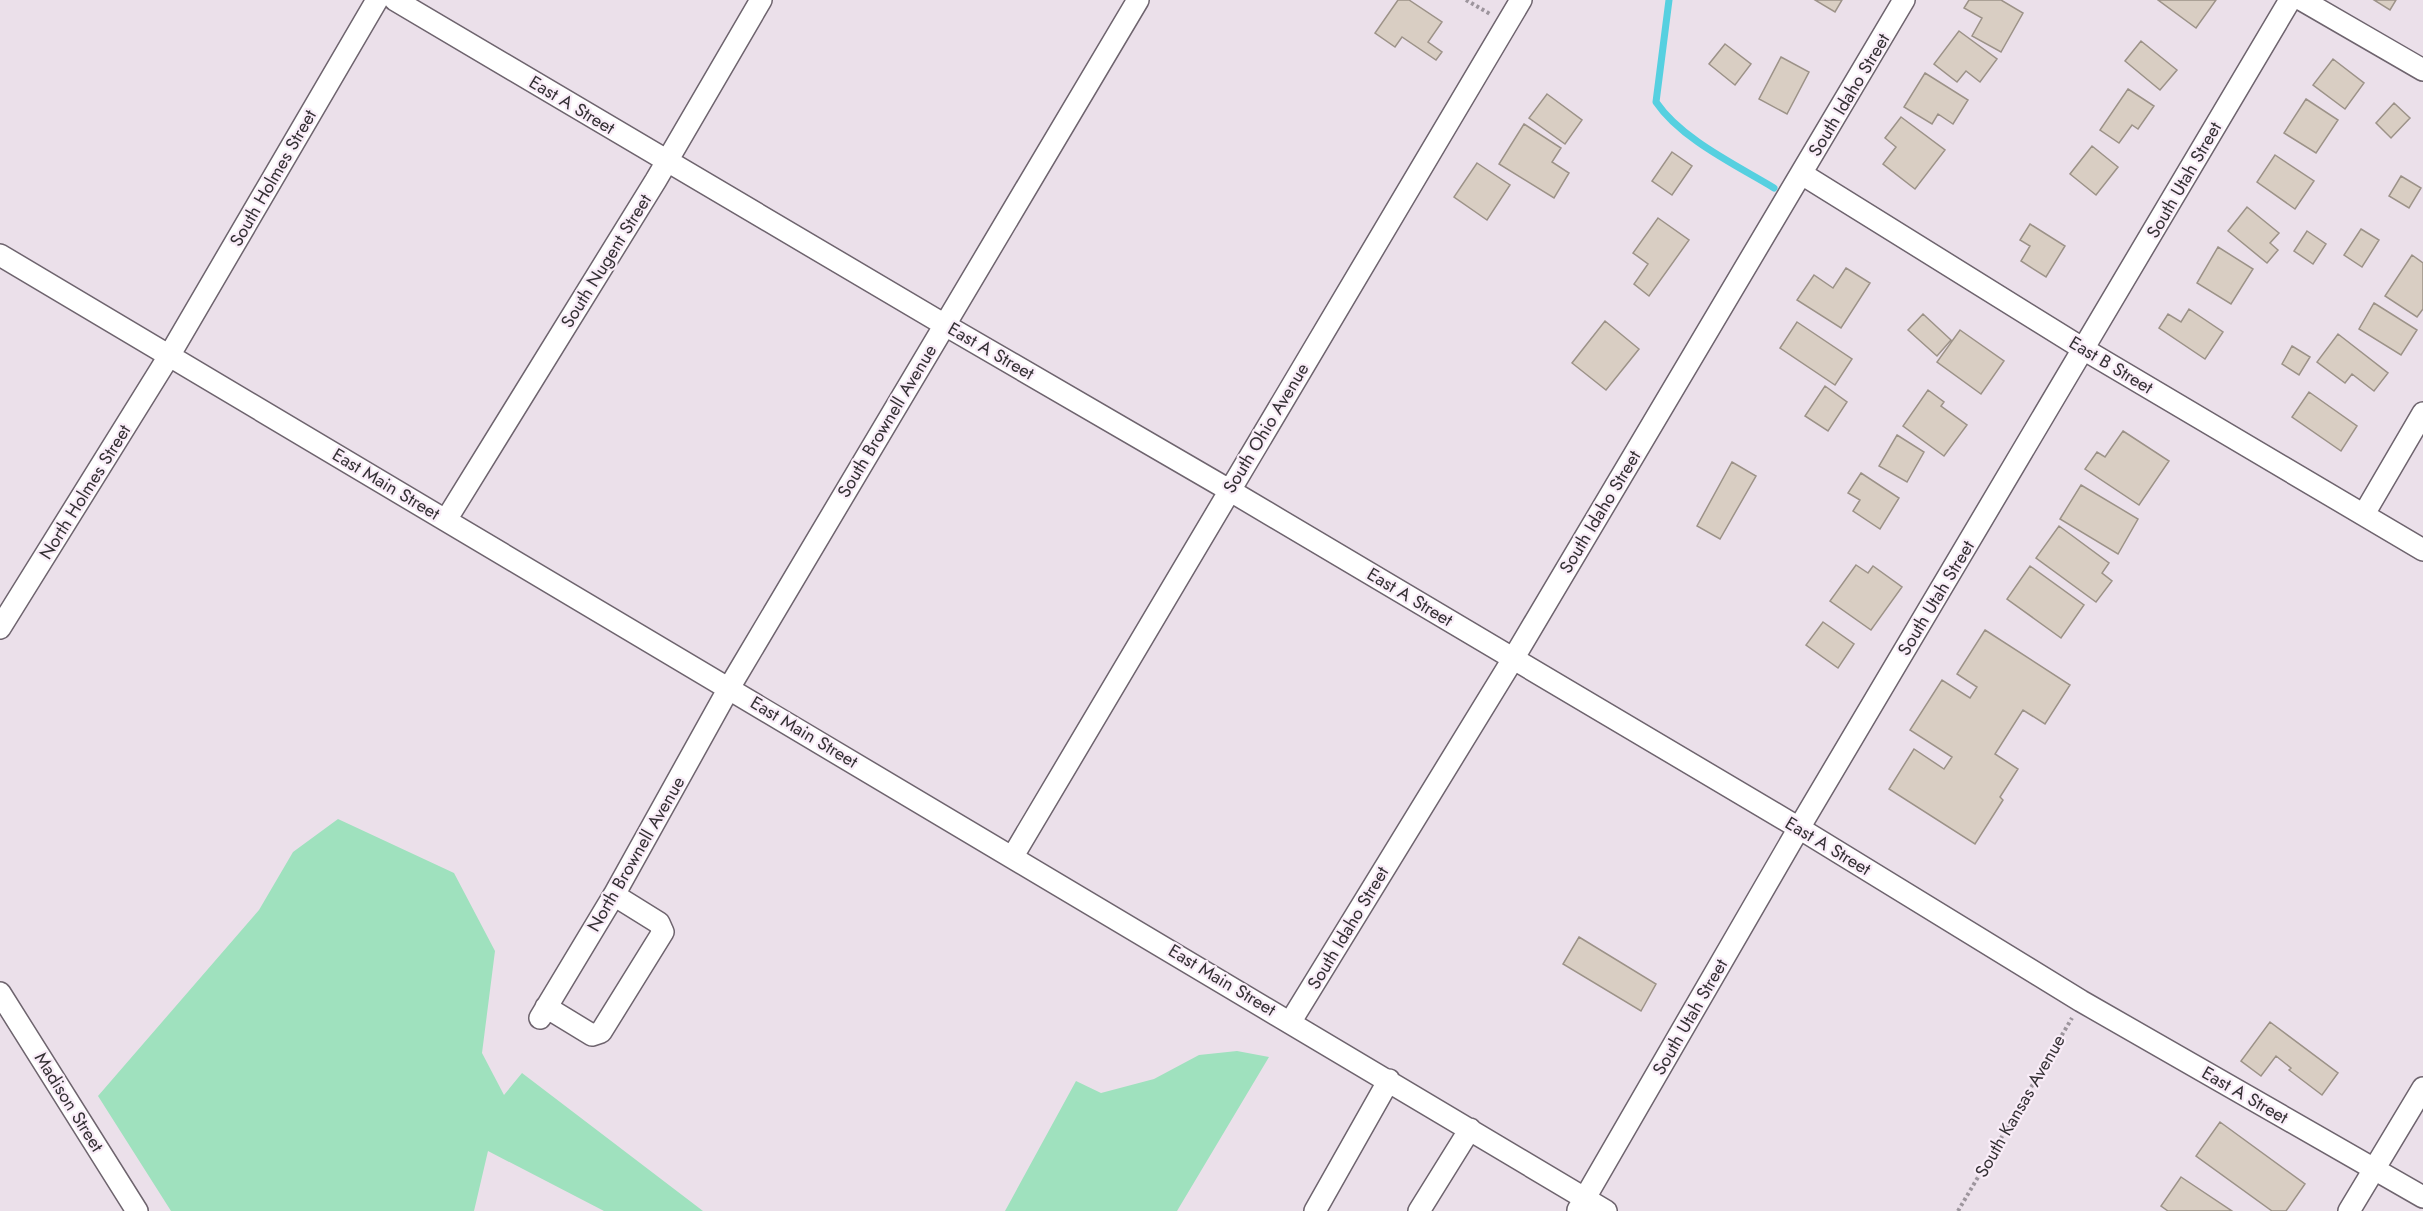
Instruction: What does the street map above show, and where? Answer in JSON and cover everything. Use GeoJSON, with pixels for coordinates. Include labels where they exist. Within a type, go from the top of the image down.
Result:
{"type":"FeatureCollection","features":[{"type":"Feature","properties":{"kind":"street","name":"South Holmes Street"},"geometry":{"type":"LineString","coordinates":[[169,356],[377,0]]}},
{"type":"Feature","properties":{"kind":"street","name":"East A Street"},"geometry":{"type":"LineString","coordinates":[[395,0],[1799,828],[2081,1001],[2423,1197]]}},
{"type":"Feature","properties":{"kind":"street","name":"South Nugent Street"},"geometry":{"type":"LineString","coordinates":[[447,520],[667,161],[761,0]]}},
{"type":"Feature","properties":{"kind":"street","name":"South Brownell Avenue"},"geometry":{"type":"LineString","coordinates":[[729,688],[1138,0]]}},
{"type":"Feature","properties":{"kind":"street","name":"South Ohio Avenue"},"geometry":{"type":"LineString","coordinates":[[1013,856],[1521,0]]}},
{"type":"Feature","properties":{"kind":"street","name":"South Idaho Street"},"geometry":{"type":"LineString","coordinates":[[1291,1022],[1513,659],[1904,0]]}},
{"type":"Feature","properties":{"kind":"street","name":"South Utah Street"},"geometry":{"type":"LineString","coordinates":[[1582,1205],[1799,828],[2085,350],[2290,0]]}},
{"type":"Feature","properties":{"kind":"street"},"geometry":{"type":"LineString","coordinates":[[2302,0],[2423,70]]}},
{"type":"Feature","properties":{"kind":"street","name":"East B Street"},"geometry":{"type":"LineString","coordinates":[[1802,174],[2085,350],[2423,550]]}},
{"type":"Feature","properties":{"kind":"street","name":"East Main Street"},"geometry":{"type":"LineString","coordinates":[[0,255],[1389,1080],[1470,1129],[1582,1205],[1606,1211]]}},
{"type":"Feature","properties":{"kind":"street","name":"North Holmes Street"},"geometry":{"type":"LineString","coordinates":[[0,628],[169,356]]}},
{"type":"Feature","properties":{"kind":"street"},"geometry":{"type":"LineString","coordinates":[[2364,514],[2423,413]]}},
{"type":"Feature","properties":{"kind":"street","name":"North Brownell Avenue"},"geometry":{"type":"LineString","coordinates":[[614,895],[659,923],[663,932],[601,1032],[592,1035],[543,1012],[614,895],[729,688]]}},
{"type":"Feature","properties":{"kind":"street","name":"Madison Street"},"geometry":{"type":"LineString","coordinates":[[0,993],[137,1211]]}},
{"type":"Feature","properties":{"kind":"street"},"geometry":{"type":"LineString","coordinates":[[1315,1211],[1389,1080]]}},
{"type":"Feature","properties":{"kind":"street"},"geometry":{"type":"LineString","coordinates":[[2349,1211],[2423,1088]]}},
{"type":"Feature","properties":{"kind":"street"},"geometry":{"type":"LineString","coordinates":[[1419,1211],[1470,1129]]}},
{"type":"Feature","properties":{"kind":"path"},"geometry":{"type":"LineString","coordinates":[[1466,0],[1506,24]]}},
{"type":"Feature","properties":{"kind":"path","name":"South Kansas Avenue"},"geometry":{"type":"LineString","coordinates":[[1958,1211],[2081,1001]]}},
{"type":"Feature","properties":{"kind":"green space"},"geometry":{"type":"Polygon","coordinates":[[[338,819],[454,873],[495,951],[482,1053],[504,1095],[522,1073],[703,1211],[604,1211],[488,1151],[474,1211],[171,1211],[98,1096],[259,910],[293,852],[338,819]]]}},
{"type":"Feature","properties":{"kind":"green space"},"geometry":{"type":"Polygon","coordinates":[[[1237,1051],[1269,1057],[1177,1211],[1005,1211],[1076,1081],[1101,1093],[1154,1079],[1199,1055],[1237,1051]]]}},
{"type":"Feature","properties":{"kind":"building"},"geometry":{"type":"Polygon","coordinates":[[[1398,0],[1409,0],[1442,22],[1428,42],[1442,52],[1436,60],[1402,37],[1395,47],[1375,33],[1398,0]]]}},
{"type":"Feature","properties":{"kind":"building"},"geometry":{"type":"Polygon","coordinates":[[[1815,0],[1842,0],[1835,12],[1815,0]]]}},
{"type":"Feature","properties":{"kind":"building"},"geometry":{"type":"Polygon","coordinates":[[[1969,0],[2001,0],[2023,13],[2001,52],[1972,36],[1982,18],[1964,8],[1969,0]]]}},
{"type":"Feature","properties":{"kind":"building"},"geometry":{"type":"Polygon","coordinates":[[[2158,0],[2216,0],[2196,28],[2158,0]]]}},
{"type":"Feature","properties":{"kind":"building"},"geometry":{"type":"Polygon","coordinates":[[[2374,0],[2396,0],[2390,10],[2374,0]]]}},
{"type":"Feature","properties":{"kind":"building"},"geometry":{"type":"Polygon","coordinates":[[[1959,31],[1997,59],[1980,82],[1966,71],[1957,82],[1934,64],[1959,31]]]}},
{"type":"Feature","properties":{"kind":"building"},"geometry":{"type":"Polygon","coordinates":[[[2141,41],[2177,70],[2160,90],[2125,61],[2141,41]]]}},
{"type":"Feature","properties":{"kind":"building"},"geometry":{"type":"Polygon","coordinates":[[[1725,44],[1751,64],[1735,85],[1709,64],[1725,44]]]}},
{"type":"Feature","properties":{"kind":"building"},"geometry":{"type":"Polygon","coordinates":[[[1781,57],[1809,72],[1787,114],[1759,99],[1781,57]]]}},
{"type":"Feature","properties":{"kind":"building"},"geometry":{"type":"Polygon","coordinates":[[[2333,59],[2364,83],[2345,109],[2313,85],[2333,59]]]}},
{"type":"Feature","properties":{"kind":"building"},"geometry":{"type":"Polygon","coordinates":[[[1925,73],[1968,100],[1953,124],[1938,114],[1932,124],[1904,107],[1925,73]]]}},
{"type":"Feature","properties":{"kind":"building"},"geometry":{"type":"Polygon","coordinates":[[[2128,89],[2154,106],[2138,129],[2132,125],[2119,143],[2100,130],[2128,89]]]}},
{"type":"Feature","properties":{"kind":"building"},"geometry":{"type":"Polygon","coordinates":[[[1547,94],[1582,120],[1565,144],[1529,118],[1547,94]]]}},
{"type":"Feature","properties":{"kind":"building"},"geometry":{"type":"Polygon","coordinates":[[[2306,99],[2338,120],[2316,153],[2284,133],[2306,99]]]}},
{"type":"Feature","properties":{"kind":"building"},"geometry":{"type":"Polygon","coordinates":[[[2394,103],[2410,118],[2391,138],[2376,123],[2394,103]]]}},
{"type":"Feature","properties":{"kind":"building"},"geometry":{"type":"Polygon","coordinates":[[[1901,117],[1945,150],[1915,189],[1883,164],[1896,147],[1885,138],[1901,117]]]}},
{"type":"Feature","properties":{"kind":"building"},"geometry":{"type":"Polygon","coordinates":[[[1524,124],[1561,148],[1552,162],[1569,173],[1554,198],[1499,164],[1524,124]]]}},
{"type":"Feature","properties":{"kind":"building"},"geometry":{"type":"Polygon","coordinates":[[[2092,146],[2118,167],[2096,195],[2070,174],[2092,146]]]}},
{"type":"Feature","properties":{"kind":"building"},"geometry":{"type":"Polygon","coordinates":[[[1672,152],[1692,166],[1672,195],[1652,181],[1672,152]]]}},
{"type":"Feature","properties":{"kind":"building"},"geometry":{"type":"Polygon","coordinates":[[[2275,155],[2314,181],[2295,209],[2257,182],[2275,155]]]}},
{"type":"Feature","properties":{"kind":"building"},"geometry":{"type":"Polygon","coordinates":[[[1477,163],[1510,185],[1487,220],[1454,197],[1477,163]]]}},
{"type":"Feature","properties":{"kind":"building"},"geometry":{"type":"Polygon","coordinates":[[[2401,176],[2421,188],[2409,208],[2389,196],[2401,176]]]}},
{"type":"Feature","properties":{"kind":"building"},"geometry":{"type":"Polygon","coordinates":[[[2247,207],[2279,233],[2270,243],[2278,250],[2267,263],[2228,231],[2247,207]]]}},
{"type":"Feature","properties":{"kind":"building"},"geometry":{"type":"Polygon","coordinates":[[[1658,218],[1689,240],[1649,296],[1634,284],[1648,264],[1633,253],[1658,218]]]}},
{"type":"Feature","properties":{"kind":"building"},"geometry":{"type":"Polygon","coordinates":[[[2030,224],[2065,246],[2046,277],[2021,261],[2030,246],[2020,240],[2030,224]]]}},
{"type":"Feature","properties":{"kind":"building"},"geometry":{"type":"Polygon","coordinates":[[[2361,229],[2379,240],[2362,267],[2344,255],[2361,229]]]}},
{"type":"Feature","properties":{"kind":"building"},"geometry":{"type":"Polygon","coordinates":[[[2307,231],[2326,244],[2313,264],[2294,251],[2307,231]]]}},
{"type":"Feature","properties":{"kind":"building"},"geometry":{"type":"Polygon","coordinates":[[[2218,247],[2253,269],[2231,304],[2197,283],[2218,247]]]}},
{"type":"Feature","properties":{"kind":"building"},"geometry":{"type":"Polygon","coordinates":[[[2412,255],[2423,263],[2423,309],[2417,317],[2385,296],[2412,255]]]}},
{"type":"Feature","properties":{"kind":"building"},"geometry":{"type":"Polygon","coordinates":[[[1846,268],[1870,283],[1841,328],[1797,300],[1814,275],[1833,288],[1846,268]]]}},
{"type":"Feature","properties":{"kind":"building"},"geometry":{"type":"Polygon","coordinates":[[[2374,303],[2417,330],[2401,355],[2359,329],[2374,303]]]}},
{"type":"Feature","properties":{"kind":"building"},"geometry":{"type":"Polygon","coordinates":[[[2189,309],[2223,332],[2205,359],[2159,328],[2168,314],[2181,322],[2189,309]]]}},
{"type":"Feature","properties":{"kind":"building"},"geometry":{"type":"Polygon","coordinates":[[[1923,314],[1951,340],[1937,356],[1908,330],[1923,314]]]}},
{"type":"Feature","properties":{"kind":"building"},"geometry":{"type":"Polygon","coordinates":[[[1605,321],[1639,349],[1606,390],[1572,363],[1605,321]]]}},
{"type":"Feature","properties":{"kind":"building"},"geometry":{"type":"Polygon","coordinates":[[[1797,322],[1852,359],[1835,385],[1780,348],[1797,322]]]}},
{"type":"Feature","properties":{"kind":"building"},"geometry":{"type":"Polygon","coordinates":[[[1960,330],[2004,361],[1981,394],[1937,362],[1960,330]]]}},
{"type":"Feature","properties":{"kind":"building"},"geometry":{"type":"Polygon","coordinates":[[[2338,334],[2388,373],[2374,391],[2352,374],[2345,383],[2317,362],[2338,334]]]}},
{"type":"Feature","properties":{"kind":"building"},"geometry":{"type":"Polygon","coordinates":[[[2292,346],[2310,357],[2299,375],[2282,364],[2292,346]]]}},
{"type":"Feature","properties":{"kind":"building"},"geometry":{"type":"Polygon","coordinates":[[[1825,386],[1847,402],[1828,431],[1805,416],[1825,386]]]}},
{"type":"Feature","properties":{"kind":"building"},"geometry":{"type":"Polygon","coordinates":[[[1928,390],[1944,402],[1941,406],[1967,425],[1944,456],[1903,426],[1928,390]]]}},
{"type":"Feature","properties":{"kind":"building"},"geometry":{"type":"Polygon","coordinates":[[[2309,392],[2357,426],[2341,451],[2292,417],[2309,392]]]}},
{"type":"Feature","properties":{"kind":"building"},"geometry":{"type":"Polygon","coordinates":[[[2123,431],[2169,461],[2139,505],[2085,469],[2097,452],[2105,457],[2123,431]]]}},
{"type":"Feature","properties":{"kind":"building"},"geometry":{"type":"Polygon","coordinates":[[[1897,435],[1924,452],[1907,482],[1879,466],[1897,435]]]}},
{"type":"Feature","properties":{"kind":"building"},"geometry":{"type":"Polygon","coordinates":[[[1732,462],[1756,476],[1720,539],[1697,526],[1732,462]]]}},
{"type":"Feature","properties":{"kind":"building"},"geometry":{"type":"Polygon","coordinates":[[[1861,473],[1899,498],[1880,529],[1853,511],[1860,500],[1848,493],[1861,473]]]}},
{"type":"Feature","properties":{"kind":"building"},"geometry":{"type":"Polygon","coordinates":[[[2081,485],[2138,519],[2118,554],[2060,519],[2081,485]]]}},
{"type":"Feature","properties":{"kind":"building"},"geometry":{"type":"Polygon","coordinates":[[[2059,526],[2109,563],[2102,573],[2112,581],[2096,602],[2036,558],[2059,526]]]}},
{"type":"Feature","properties":{"kind":"building"},"geometry":{"type":"Polygon","coordinates":[[[1856,565],[1868,573],[1873,566],[1902,587],[1871,630],[1830,601],[1856,565]]]}},
{"type":"Feature","properties":{"kind":"building"},"geometry":{"type":"Polygon","coordinates":[[[2030,566],[2084,605],[2061,638],[2007,599],[2030,566]]]}},
{"type":"Feature","properties":{"kind":"building"},"geometry":{"type":"Polygon","coordinates":[[[1823,622],[1854,644],[1838,668],[1806,645],[1823,622]]]}},
{"type":"Feature","properties":{"kind":"building"},"geometry":{"type":"Polygon","coordinates":[[[1985,630],[2070,685],[2045,724],[2023,710],[1995,754],[2018,769],[2000,797],[2003,800],[1975,844],[1889,789],[1914,749],[1944,769],[1952,757],[1910,730],[1942,680],[1970,698],[1977,687],[1957,674],[1985,630]]]}},
{"type":"Feature","properties":{"kind":"building"},"geometry":{"type":"Polygon","coordinates":[[[1579,937],[1656,984],[1641,1011],[1563,964],[1579,937]]]}},
{"type":"Feature","properties":{"kind":"building"},"geometry":{"type":"Polygon","coordinates":[[[2270,1022],[2338,1073],[2322,1095],[2289,1070],[2291,1068],[2276,1056],[2261,1076],[2241,1061],[2270,1022]]]}},
{"type":"Feature","properties":{"kind":"building"},"geometry":{"type":"Polygon","coordinates":[[[2220,1122],[2305,1184],[2286,1211],[2272,1211],[2196,1156],[2220,1122]]]}},
{"type":"Feature","properties":{"kind":"building"},"geometry":{"type":"Polygon","coordinates":[[[2181,1177],[2232,1211],[2168,1211],[2161,1206],[2181,1177]]]}},
{"type":"Feature","properties":{"kind":"waterway"},"geometry":{"type":"LineString","coordinates":[[1669,0],[1656,102],[1680,128],[1694,139],[1774,188]]}}]}
